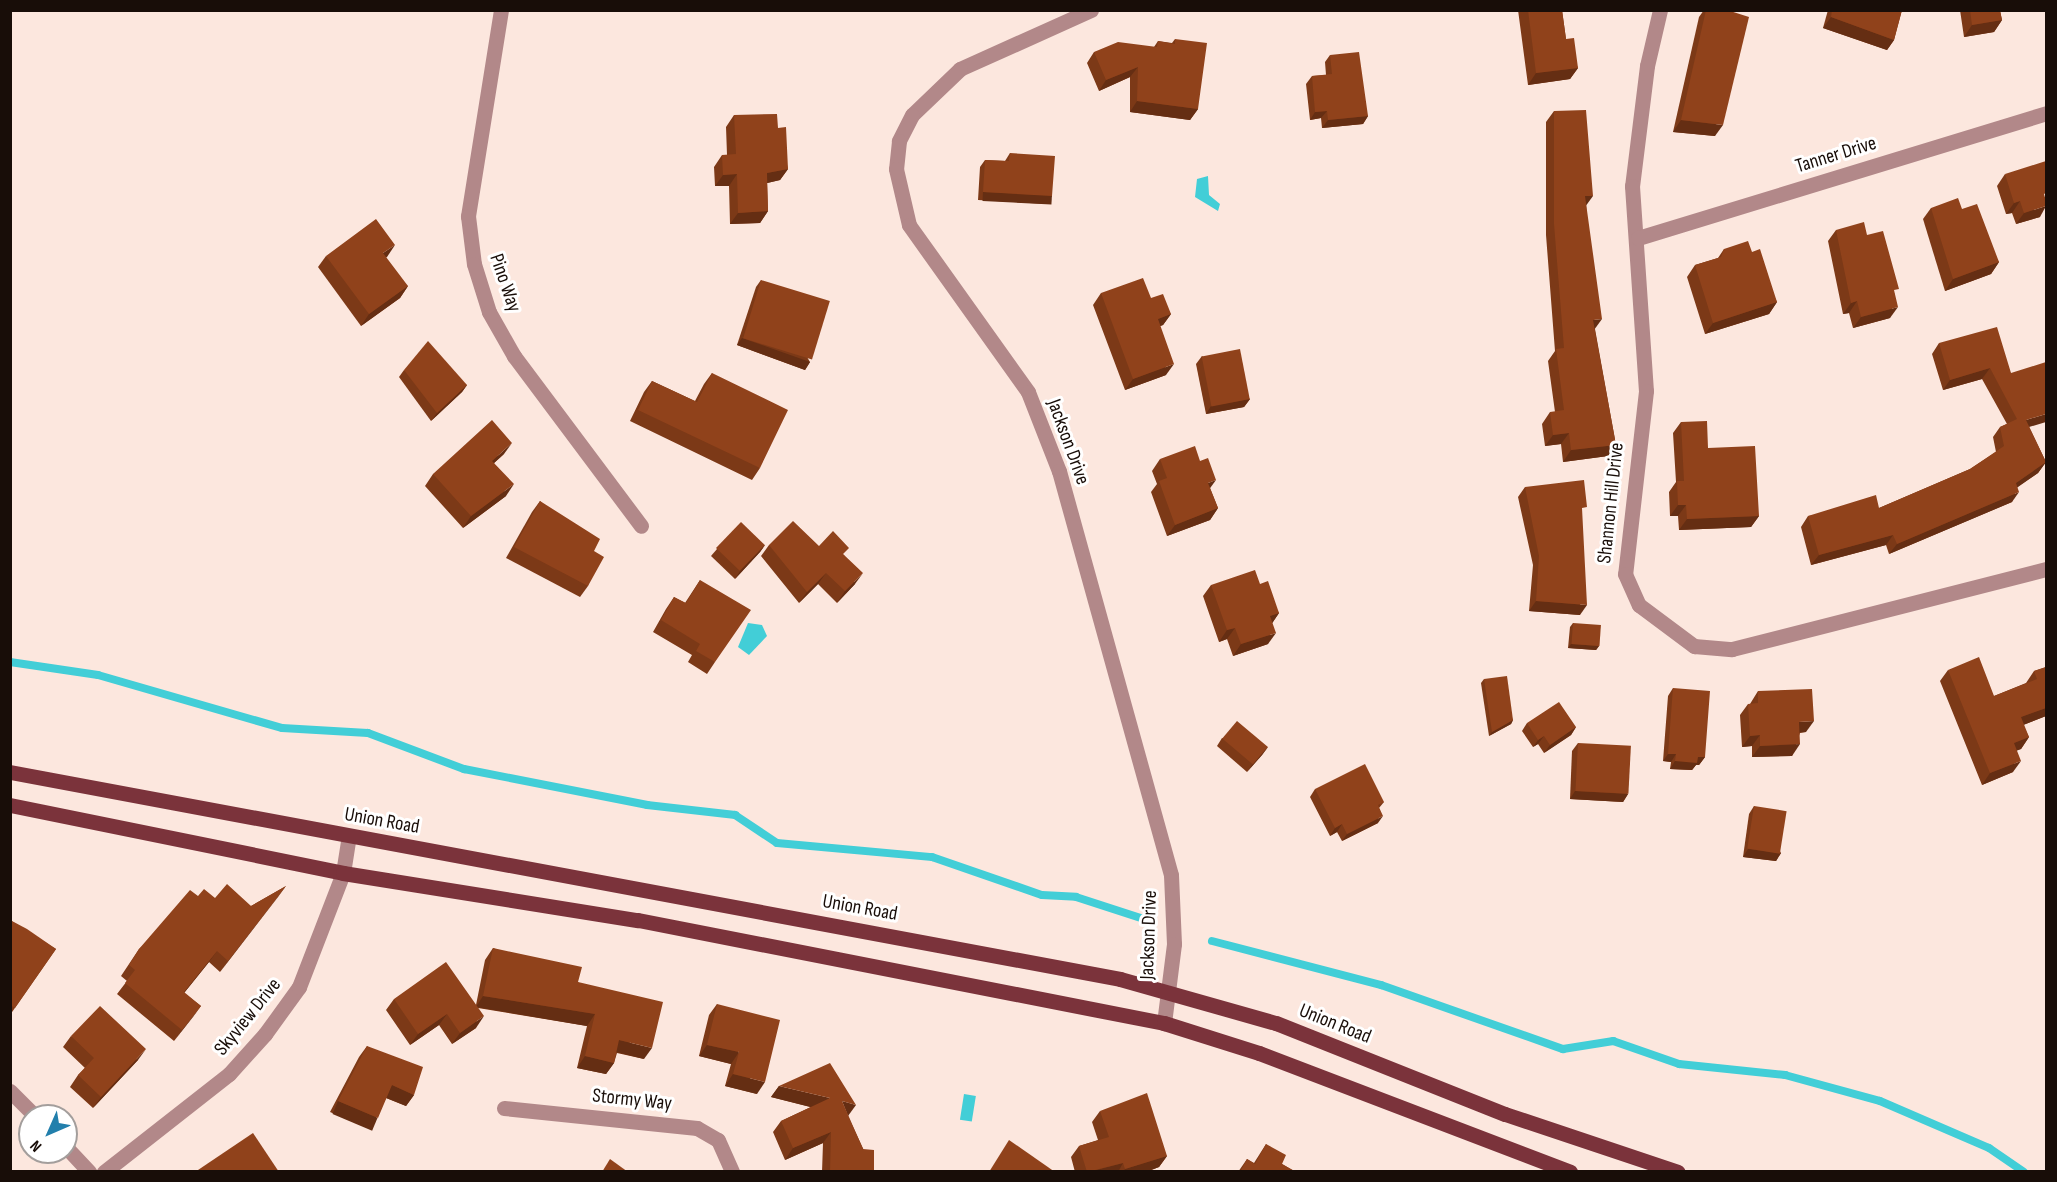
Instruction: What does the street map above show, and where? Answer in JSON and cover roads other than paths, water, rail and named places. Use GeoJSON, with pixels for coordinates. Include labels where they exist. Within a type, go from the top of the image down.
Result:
{"type":"FeatureCollection","features":[{"type":"Feature","properties":{"kind":"main road","name":"Union Road"},"geometry":{"type":"LineString","coordinates":[[10,772],[1168,991],[1276,1023],[1505,1114],[1678,1172]]}},
{"type":"Feature","properties":{"kind":"main road"},"geometry":{"type":"LineString","coordinates":[[10,805],[342,873],[638,920],[1164,1023],[1259,1053],[1570,1172]]}},
{"type":"Feature","properties":{"kind":"street","name":"Pino Way"},"geometry":{"type":"LineString","coordinates":[[501,10],[468,216],[474,264],[489,312],[514,356],[641,526]]}},
{"type":"Feature","properties":{"kind":"street","name":"Jackson Drive"},"geometry":{"type":"LineString","coordinates":[[1091,10],[960,69],[912,115],[899,141],[896,169],[909,225],[1028,392],[1059,471],[1170,875],[1174,914],[1164,1023]]}},
{"type":"Feature","properties":{"kind":"street","name":"Shannon Hill Drive"},"geometry":{"type":"LineString","coordinates":[[1657,12],[1632,186],[1638,237],[1646,391],[1625,574],[1639,605],[1663,628],[1694,646],[1732,649],[2046,569]]}},
{"type":"Feature","properties":{"kind":"street","name":"Tanner Drive"},"geometry":{"type":"LineString","coordinates":[[1638,237],[2046,113]]}},
{"type":"Feature","properties":{"kind":"street","name":"Skyview Drive"},"geometry":{"type":"LineString","coordinates":[[104,1172],[229,1074],[265,1034],[299,987],[342,873],[350,837]]}},
{"type":"Feature","properties":{"kind":"street"},"geometry":{"type":"LineString","coordinates":[[10,1091],[23,1104]]}},
{"type":"Feature","properties":{"kind":"street","name":"Stormy Way"},"geometry":{"type":"LineString","coordinates":[[504,1108],[697,1128],[718,1140],[732,1172]]}},
{"type":"Feature","properties":{"kind":"street"},"geometry":{"type":"LineString","coordinates":[[78,1161],[89,1172]]}},
{"type":"Feature","properties":{"kind":"water"},"geometry":{"type":"Polygon","coordinates":[[[1208,176],[1209,195],[1220,204],[1218,211],[1195,197],[1197,179],[1208,176]]]}},
{"type":"Feature","properties":{"kind":"water"},"geometry":{"type":"Polygon","coordinates":[[[748,623],[762,625],[767,636],[749,655],[738,647],[748,623]]]}},
{"type":"Feature","properties":{"kind":"water"},"geometry":{"type":"Polygon","coordinates":[[[964,1094],[976,1096],[972,1122],[960,1120],[964,1094]]]}},
{"type":"Feature","properties":{"kind":"waterway"},"geometry":{"type":"LineString","coordinates":[[10,662],[98,675],[282,728],[368,733],[464,769],[647,805],[735,815],[777,843],[932,857],[1042,895],[1076,897],[1153,922]]}},
{"type":"Feature","properties":{"kind":"waterway"},"geometry":{"type":"LineString","coordinates":[[1212,941],[1381,985],[1563,1049],[1613,1041],[1679,1064],[1785,1075],[1880,1101],[1989,1148],[2024,1172]]}}]}
